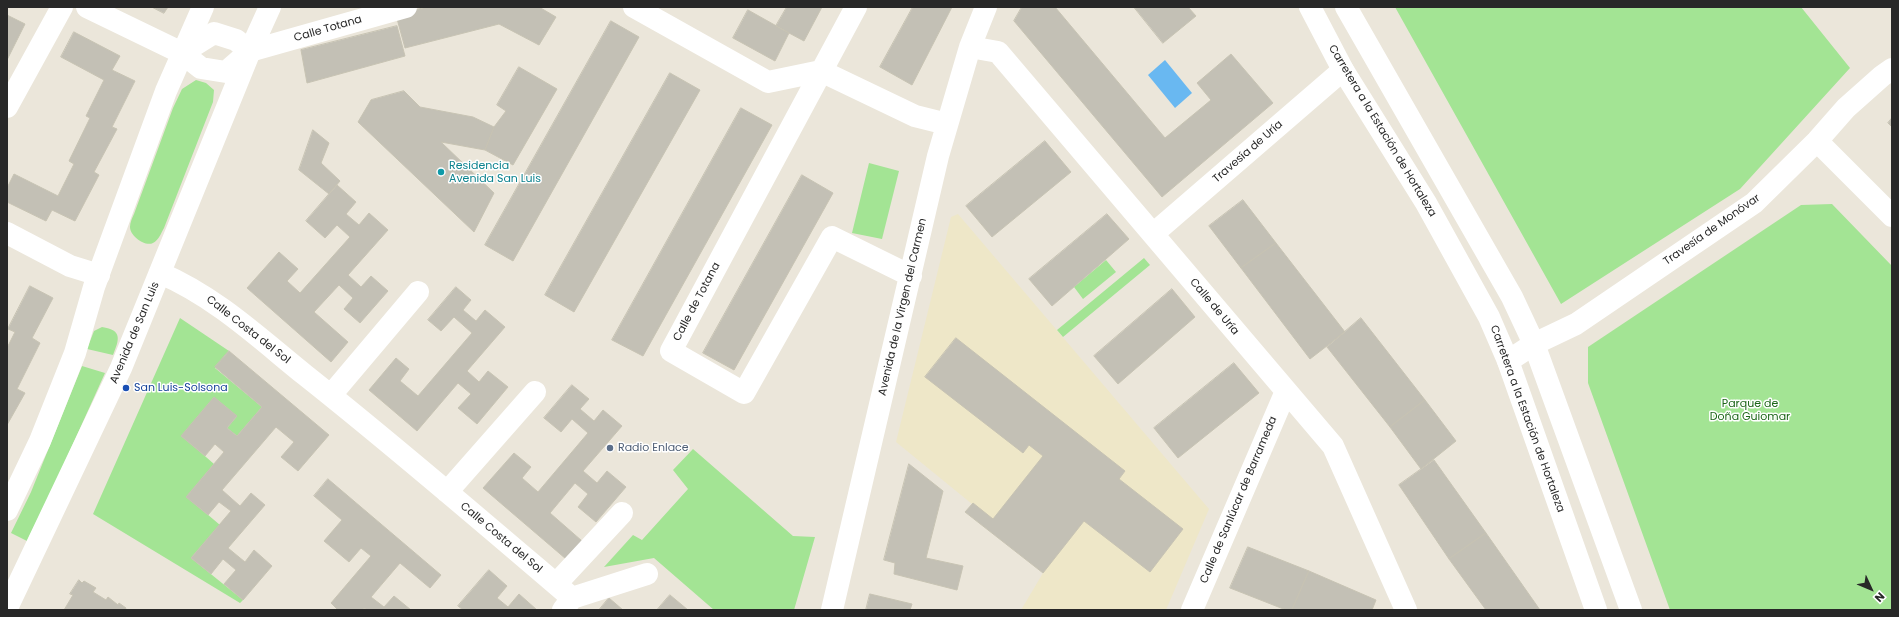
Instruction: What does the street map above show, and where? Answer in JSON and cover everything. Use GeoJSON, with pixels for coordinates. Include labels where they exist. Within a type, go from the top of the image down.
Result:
{"type":"FeatureCollection","features":[{"type":"Feature","properties":{"kind":"street"},"geometry":{"type":"LineString","coordinates":[[7,107],[62,7]]}},
{"type":"Feature","properties":{"kind":"street"},"geometry":{"type":"LineString","coordinates":[[87,7],[182,53]]}},
{"type":"Feature","properties":{"kind":"street"},"geometry":{"type":"LineString","coordinates":[[8,508],[40,441],[75,353],[99,275],[166,91],[204,7]]}},
{"type":"Feature","properties":{"kind":"street","name":"Avenida de San Luis"},"geometry":{"type":"LineString","coordinates":[[7,608],[114,384],[250,51],[270,7]]}},
{"type":"Feature","properties":{"kind":"street","name":"Calle Totana"},"geometry":{"type":"LineString","coordinates":[[250,51],[406,7]]}},
{"type":"Feature","properties":{"kind":"street"},"geometry":{"type":"LineString","coordinates":[[634,7],[768,82],[821,71],[915,116],[947,124]]}},
{"type":"Feature","properties":{"kind":"street"},"geometry":{"type":"LineString","coordinates":[[821,71],[856,7]]}},
{"type":"Feature","properties":{"kind":"street","name":"Avenida de la Virgen del Carmen"},"geometry":{"type":"LineString","coordinates":[[832,610],[947,124],[970,47],[986,7]]}},
{"type":"Feature","properties":{"kind":"street","name":"Carretera a la Estación de Hortaleza"},"geometry":{"type":"LineString","coordinates":[[1310,7],[1343,70],[1426,203],[1484,306],[1508,361],[1596,610]]}},
{"type":"Feature","properties":{"kind":"street"},"geometry":{"type":"LineString","coordinates":[[1346,7],[1512,297],[1534,344],[1631,610]]}},
{"type":"Feature","properties":{"kind":"street"},"geometry":{"type":"LineString","coordinates":[[182,53],[214,33],[236,40],[250,51]]}},
{"type":"Feature","properties":{"kind":"street","name":"Calle de Uría"},"geometry":{"type":"LineString","coordinates":[[970,47],[998,52],[1333,446],[1406,610]]}},
{"type":"Feature","properties":{"kind":"street","name":"Avenida de San Luis"},"geometry":{"type":"LineString","coordinates":[[182,53],[201,68],[226,72],[250,51]]}},
{"type":"Feature","properties":{"kind":"street","name":"Travesía de Monóvar"},"geometry":{"type":"LineString","coordinates":[[1508,361],[1534,344],[1576,324],[1754,203],[1817,141],[1846,108],[1892,69]]}},
{"type":"Feature","properties":{"kind":"street","name":"Travesía de Uría"},"geometry":{"type":"LineString","coordinates":[[1153,234],[1343,70]]}},
{"type":"Feature","properties":{"kind":"street","name":"Calle de Totana"},"geometry":{"type":"LineString","coordinates":[[821,71],[671,351],[744,393],[832,237],[911,276]]}},
{"type":"Feature","properties":{"kind":"street"},"geometry":{"type":"LineString","coordinates":[[1817,141],[1892,216]]}},
{"type":"Feature","properties":{"kind":"street"},"geometry":{"type":"LineString","coordinates":[[7,233],[70,266],[99,275]]}},
{"type":"Feature","properties":{"kind":"street","name":"Calle Costa del Sol"},"geometry":{"type":"LineString","coordinates":[[160,273],[187,284],[209,298],[330,395],[447,492],[564,597]]}},
{"type":"Feature","properties":{"kind":"street"},"geometry":{"type":"LineString","coordinates":[[330,395],[418,292]]}},
{"type":"Feature","properties":{"kind":"street","name":"Calle de Sanlúcar de Barrameda"},"geometry":{"type":"LineString","coordinates":[[1192,610],[1286,391]]}},
{"type":"Feature","properties":{"kind":"street"},"geometry":{"type":"LineString","coordinates":[[447,492],[535,392]]}},
{"type":"Feature","properties":{"kind":"street"},"geometry":{"type":"LineString","coordinates":[[564,597],[622,513]]}},
{"type":"Feature","properties":{"kind":"street"},"geometry":{"type":"LineString","coordinates":[[564,597],[647,574]]}},
{"type":"Feature","properties":{"kind":"street"},"geometry":{"type":"LineString","coordinates":[[1387,610],[1396,587]]}},
{"type":"Feature","properties":{"kind":"shaded area"},"geometry":{"type":"Polygon","coordinates":[[[958,214],[1209,509],[1166,610],[1021,610],[1043,573],[965,512],[972,504],[896,442],[951,217],[958,214]]]}},
{"type":"Feature","properties":{"kind":"green space"},"geometry":{"type":"Polygon","coordinates":[[[1395,7],[1801,7],[1850,68],[1740,189],[1561,304],[1395,7]]]}},
{"type":"Feature","properties":{"kind":"green space"},"geometry":{"type":"Polygon","coordinates":[[[196,80],[206,83],[214,90],[213,102],[164,228],[155,242],[150,244],[142,242],[132,234],[130,227],[131,220],[173,108],[182,89],[196,80]]]}},
{"type":"Feature","properties":{"kind":"green space"},"geometry":{"type":"Polygon","coordinates":[[[869,163],[899,171],[882,239],[852,233],[869,163]]]}},
{"type":"Feature","properties":{"kind":"green space","name":"Parque de Doña Guiomar"},"geometry":{"type":"Polygon","coordinates":[[[1832,204],[1892,266],[1892,610],[1670,610],[1588,383],[1588,347],[1801,205],[1832,204]]]}},
{"type":"Feature","properties":{"kind":"green space"},"geometry":{"type":"Polygon","coordinates":[[[1144,258],[1150,265],[1063,337],[1057,330],[1144,258]]]}},
{"type":"Feature","properties":{"kind":"green space"},"geometry":{"type":"Polygon","coordinates":[[[1106,260],[1116,272],[1083,299],[1074,287],[1106,260]]]}},
{"type":"Feature","properties":{"kind":"green space"},"geometry":{"type":"Polygon","coordinates":[[[180,318],[229,351],[215,368],[262,407],[237,436],[227,428],[237,416],[182,436],[214,464],[187,497],[220,525],[191,558],[243,600],[240,603],[93,514],[180,318]]]}},
{"type":"Feature","properties":{"kind":"green space"},"geometry":{"type":"Polygon","coordinates":[[[102,327],[109,328],[118,336],[117,345],[113,355],[87,349],[94,331],[102,327]]]}},
{"type":"Feature","properties":{"kind":"green space"},"geometry":{"type":"Polygon","coordinates":[[[82,366],[105,373],[27,541],[11,533],[31,492],[82,366]]]}},
{"type":"Feature","properties":{"kind":"green space"},"geometry":{"type":"Polygon","coordinates":[[[693,449],[793,536],[815,537],[794,610],[714,610],[654,558],[604,567],[633,535],[642,540],[688,489],[673,470],[693,449]]]}},
{"type":"Feature","properties":{"kind":"water"},"geometry":{"type":"Polygon","coordinates":[[[1165,60],[1192,93],[1175,108],[1148,75],[1165,60]]]}},
{"type":"Feature","properties":{"kind":"building"},"geometry":{"type":"Polygon","coordinates":[[[152,7],[168,7],[164,13],[152,7]]]}},
{"type":"Feature","properties":{"kind":"building"},"geometry":{"type":"Polygon","coordinates":[[[427,7],[539,7],[556,17],[539,45],[499,24],[405,48],[396,15],[427,7]]]}},
{"type":"Feature","properties":{"kind":"building"},"geometry":{"type":"Polygon","coordinates":[[[787,7],[822,7],[804,41],[776,26],[787,7]]]}},
{"type":"Feature","properties":{"kind":"building"},"geometry":{"type":"Polygon","coordinates":[[[913,7],[952,7],[912,85],[880,67],[913,7]]]}},
{"type":"Feature","properties":{"kind":"building"},"geometry":{"type":"Polygon","coordinates":[[[1022,7],[1055,7],[1165,138],[1211,100],[1197,83],[1231,54],[1273,103],[1162,197],[1014,21],[1022,7]]]}},
{"type":"Feature","properties":{"kind":"building"},"geometry":{"type":"Polygon","coordinates":[[[1134,7],[1188,7],[1196,16],[1163,43],[1134,7]]]}},
{"type":"Feature","properties":{"kind":"building"},"geometry":{"type":"Polygon","coordinates":[[[748,10],[789,33],[775,61],[733,38],[748,10]]]}},
{"type":"Feature","properties":{"kind":"building"},"geometry":{"type":"Polygon","coordinates":[[[7,15],[25,24],[7,60],[7,15]]]}},
{"type":"Feature","properties":{"kind":"building"},"geometry":{"type":"Polygon","coordinates":[[[611,21],[639,37],[513,261],[485,245],[611,21]]]}},
{"type":"Feature","properties":{"kind":"building"},"geometry":{"type":"Polygon","coordinates":[[[397,26],[405,56],[307,83],[301,50],[397,26]]]}},
{"type":"Feature","properties":{"kind":"building"},"geometry":{"type":"Polygon","coordinates":[[[74,32],[120,56],[112,70],[135,81],[112,127],[117,129],[94,172],[99,175],[75,221],[52,210],[46,221],[7,202],[7,188],[14,174],[58,196],[74,164],[69,161],[90,118],[86,116],[104,80],[61,57],[74,32]]]}},
{"type":"Feature","properties":{"kind":"building"},"geometry":{"type":"Polygon","coordinates":[[[519,67],[557,89],[513,165],[485,150],[494,127],[506,111],[497,105],[519,67]]]}},
{"type":"Feature","properties":{"kind":"building"},"geometry":{"type":"Polygon","coordinates":[[[670,73],[700,90],[574,312],[545,295],[670,73]]]}},
{"type":"Feature","properties":{"kind":"building","name":"Residencia Avenida San Luis"},"geometry":{"type":"Polygon","coordinates":[[[404,91],[420,107],[473,117],[494,127],[485,150],[441,142],[494,193],[474,232],[358,122],[371,100],[404,91]]]}},
{"type":"Feature","properties":{"kind":"building"},"geometry":{"type":"Polygon","coordinates":[[[741,108],[772,125],[643,356],[612,340],[741,108]]]}},
{"type":"Feature","properties":{"kind":"building"},"geometry":{"type":"Polygon","coordinates":[[[1892,118],[1892,127],[1888,123],[1892,118]]]}},
{"type":"Feature","properties":{"kind":"building"},"geometry":{"type":"Polygon","coordinates":[[[313,130],[329,143],[321,163],[340,181],[329,194],[299,170],[313,130]]]}},
{"type":"Feature","properties":{"kind":"building"},"geometry":{"type":"Polygon","coordinates":[[[1045,141],[1071,172],[992,237],[966,206],[1045,141]]]}},
{"type":"Feature","properties":{"kind":"building"},"geometry":{"type":"Polygon","coordinates":[[[802,175],[833,193],[734,370],[703,353],[802,175]]]}},
{"type":"Feature","properties":{"kind":"building"},"geometry":{"type":"Polygon","coordinates":[[[337,185],[356,202],[346,214],[359,225],[369,213],[388,230],[348,275],[361,287],[371,276],[388,291],[360,323],[344,309],[353,298],[339,285],[314,312],[348,342],[331,362],[247,288],[279,252],[298,269],[287,281],[300,293],[350,237],[337,225],[325,238],[306,221],[337,185]]]}},
{"type":"Feature","properties":{"kind":"building"},"geometry":{"type":"Polygon","coordinates":[[[1243,200],[1276,243],[1241,268],[1209,226],[1243,200]]]}},
{"type":"Feature","properties":{"kind":"building"},"geometry":{"type":"Polygon","coordinates":[[[1107,214],[1129,239],[1052,306],[1029,279],[1107,214]]]}},
{"type":"Feature","properties":{"kind":"building"},"geometry":{"type":"Polygon","coordinates":[[[1276,243],[1345,332],[1310,359],[1241,268],[1276,243]]]}},
{"type":"Feature","properties":{"kind":"building"},"geometry":{"type":"Polygon","coordinates":[[[30,286],[53,298],[32,338],[40,343],[17,389],[25,393],[7,425],[7,348],[15,332],[8,329],[30,286]]]}},
{"type":"Feature","properties":{"kind":"building"},"geometry":{"type":"Polygon","coordinates":[[[456,287],[471,300],[463,310],[476,321],[485,310],[505,327],[467,371],[479,382],[488,371],[508,387],[477,424],[458,408],[471,394],[458,383],[417,431],[369,390],[396,358],[409,369],[400,381],[418,396],[472,333],[454,317],[441,331],[428,320],[456,287]]]}},
{"type":"Feature","properties":{"kind":"building"},"geometry":{"type":"Polygon","coordinates":[[[1172,289],[1195,317],[1118,384],[1094,356],[1172,289]]]}},
{"type":"Feature","properties":{"kind":"building"},"geometry":{"type":"Polygon","coordinates":[[[1361,318],[1425,400],[1390,427],[1327,347],[1361,318]]]}},
{"type":"Feature","properties":{"kind":"building"},"geometry":{"type":"Polygon","coordinates":[[[956,338],[1125,471],[1119,479],[1183,529],[1150,572],[1084,521],[1043,573],[965,512],[973,503],[993,519],[1043,456],[1029,445],[1023,453],[925,377],[956,338]]]}},
{"type":"Feature","properties":{"kind":"building"},"geometry":{"type":"Polygon","coordinates":[[[229,351],[329,435],[298,471],[281,457],[294,442],[276,427],[222,490],[240,506],[251,493],[265,505],[228,548],[245,562],[254,550],[272,566],[243,600],[224,584],[236,570],[223,559],[211,574],[191,558],[231,511],[219,502],[208,515],[186,497],[224,452],[215,444],[205,456],[181,436],[214,397],[237,416],[227,428],[237,436],[262,407],[215,367],[229,351]]]}},
{"type":"Feature","properties":{"kind":"building"},"geometry":{"type":"Polygon","coordinates":[[[1234,363],[1259,393],[1178,458],[1154,428],[1234,363]]]}},
{"type":"Feature","properties":{"kind":"building"},"geometry":{"type":"Polygon","coordinates":[[[572,385],[589,399],[580,409],[594,421],[603,410],[622,426],[583,471],[597,483],[607,471],[626,487],[596,522],[578,507],[588,494],[575,483],[550,513],[582,541],[566,559],[483,488],[514,453],[531,467],[522,478],[538,492],[588,433],[572,419],[561,432],[544,418],[572,385]]]}},
{"type":"Feature","properties":{"kind":"building"},"geometry":{"type":"Polygon","coordinates":[[[1425,400],[1456,441],[1421,469],[1390,427],[1425,400]]]}},
{"type":"Feature","properties":{"kind":"building"},"geometry":{"type":"Polygon","coordinates":[[[1434,460],[1486,533],[1449,559],[1399,485],[1434,460]]]}},
{"type":"Feature","properties":{"kind":"building"},"geometry":{"type":"Polygon","coordinates":[[[909,464],[943,491],[926,558],[963,566],[957,590],[894,574],[895,563],[884,560],[909,464]]]}},
{"type":"Feature","properties":{"kind":"building"},"geometry":{"type":"Polygon","coordinates":[[[328,479],[441,575],[430,588],[400,563],[371,597],[384,607],[394,596],[411,610],[367,610],[364,608],[363,610],[338,610],[331,603],[371,556],[361,548],[349,562],[324,541],[342,520],[314,496],[328,479]]]}},
{"type":"Feature","properties":{"kind":"building"},"geometry":{"type":"Polygon","coordinates":[[[1486,533],[1540,610],[1486,610],[1449,559],[1486,533]]]}},
{"type":"Feature","properties":{"kind":"building"},"geometry":{"type":"Polygon","coordinates":[[[1248,547],[1309,571],[1292,610],[1286,610],[1230,588],[1248,547]]]}},
{"type":"Feature","properties":{"kind":"building"},"geometry":{"type":"Polygon","coordinates":[[[489,570],[507,586],[497,598],[508,607],[519,594],[537,610],[463,610],[458,606],[489,570]]]}},
{"type":"Feature","properties":{"kind":"building"},"geometry":{"type":"Polygon","coordinates":[[[1309,571],[1376,600],[1372,610],[1292,610],[1309,571]]]}},
{"type":"Feature","properties":{"kind":"building"},"geometry":{"type":"Polygon","coordinates":[[[79,580],[82,583],[84,581],[96,588],[93,592],[106,600],[108,597],[118,605],[119,603],[126,608],[125,610],[64,610],[73,595],[70,594],[79,580]]]}},
{"type":"Feature","properties":{"kind":"building"},"geometry":{"type":"Polygon","coordinates":[[[870,594],[912,604],[910,610],[866,610],[870,594]]]}},
{"type":"Feature","properties":{"kind":"building"},"geometry":{"type":"Polygon","coordinates":[[[670,595],[688,610],[657,610],[670,595]]]}},
{"type":"Feature","properties":{"kind":"building"},"geometry":{"type":"Polygon","coordinates":[[[609,598],[623,610],[599,610],[609,598]]]}},
{"type":"Feature","properties":{"kind":"place","name":"Residencia Avenida San Luis"},"geometry":{"type":"Point","coordinates":[441,172]}},
{"type":"Feature","properties":{"kind":"place","name":"San Luis-Solsona"},"geometry":{"type":"Point","coordinates":[126,388]}},
{"type":"Feature","properties":{"kind":"place","name":"Radio Enlace"},"geometry":{"type":"Point","coordinates":[610,448]}}]}
